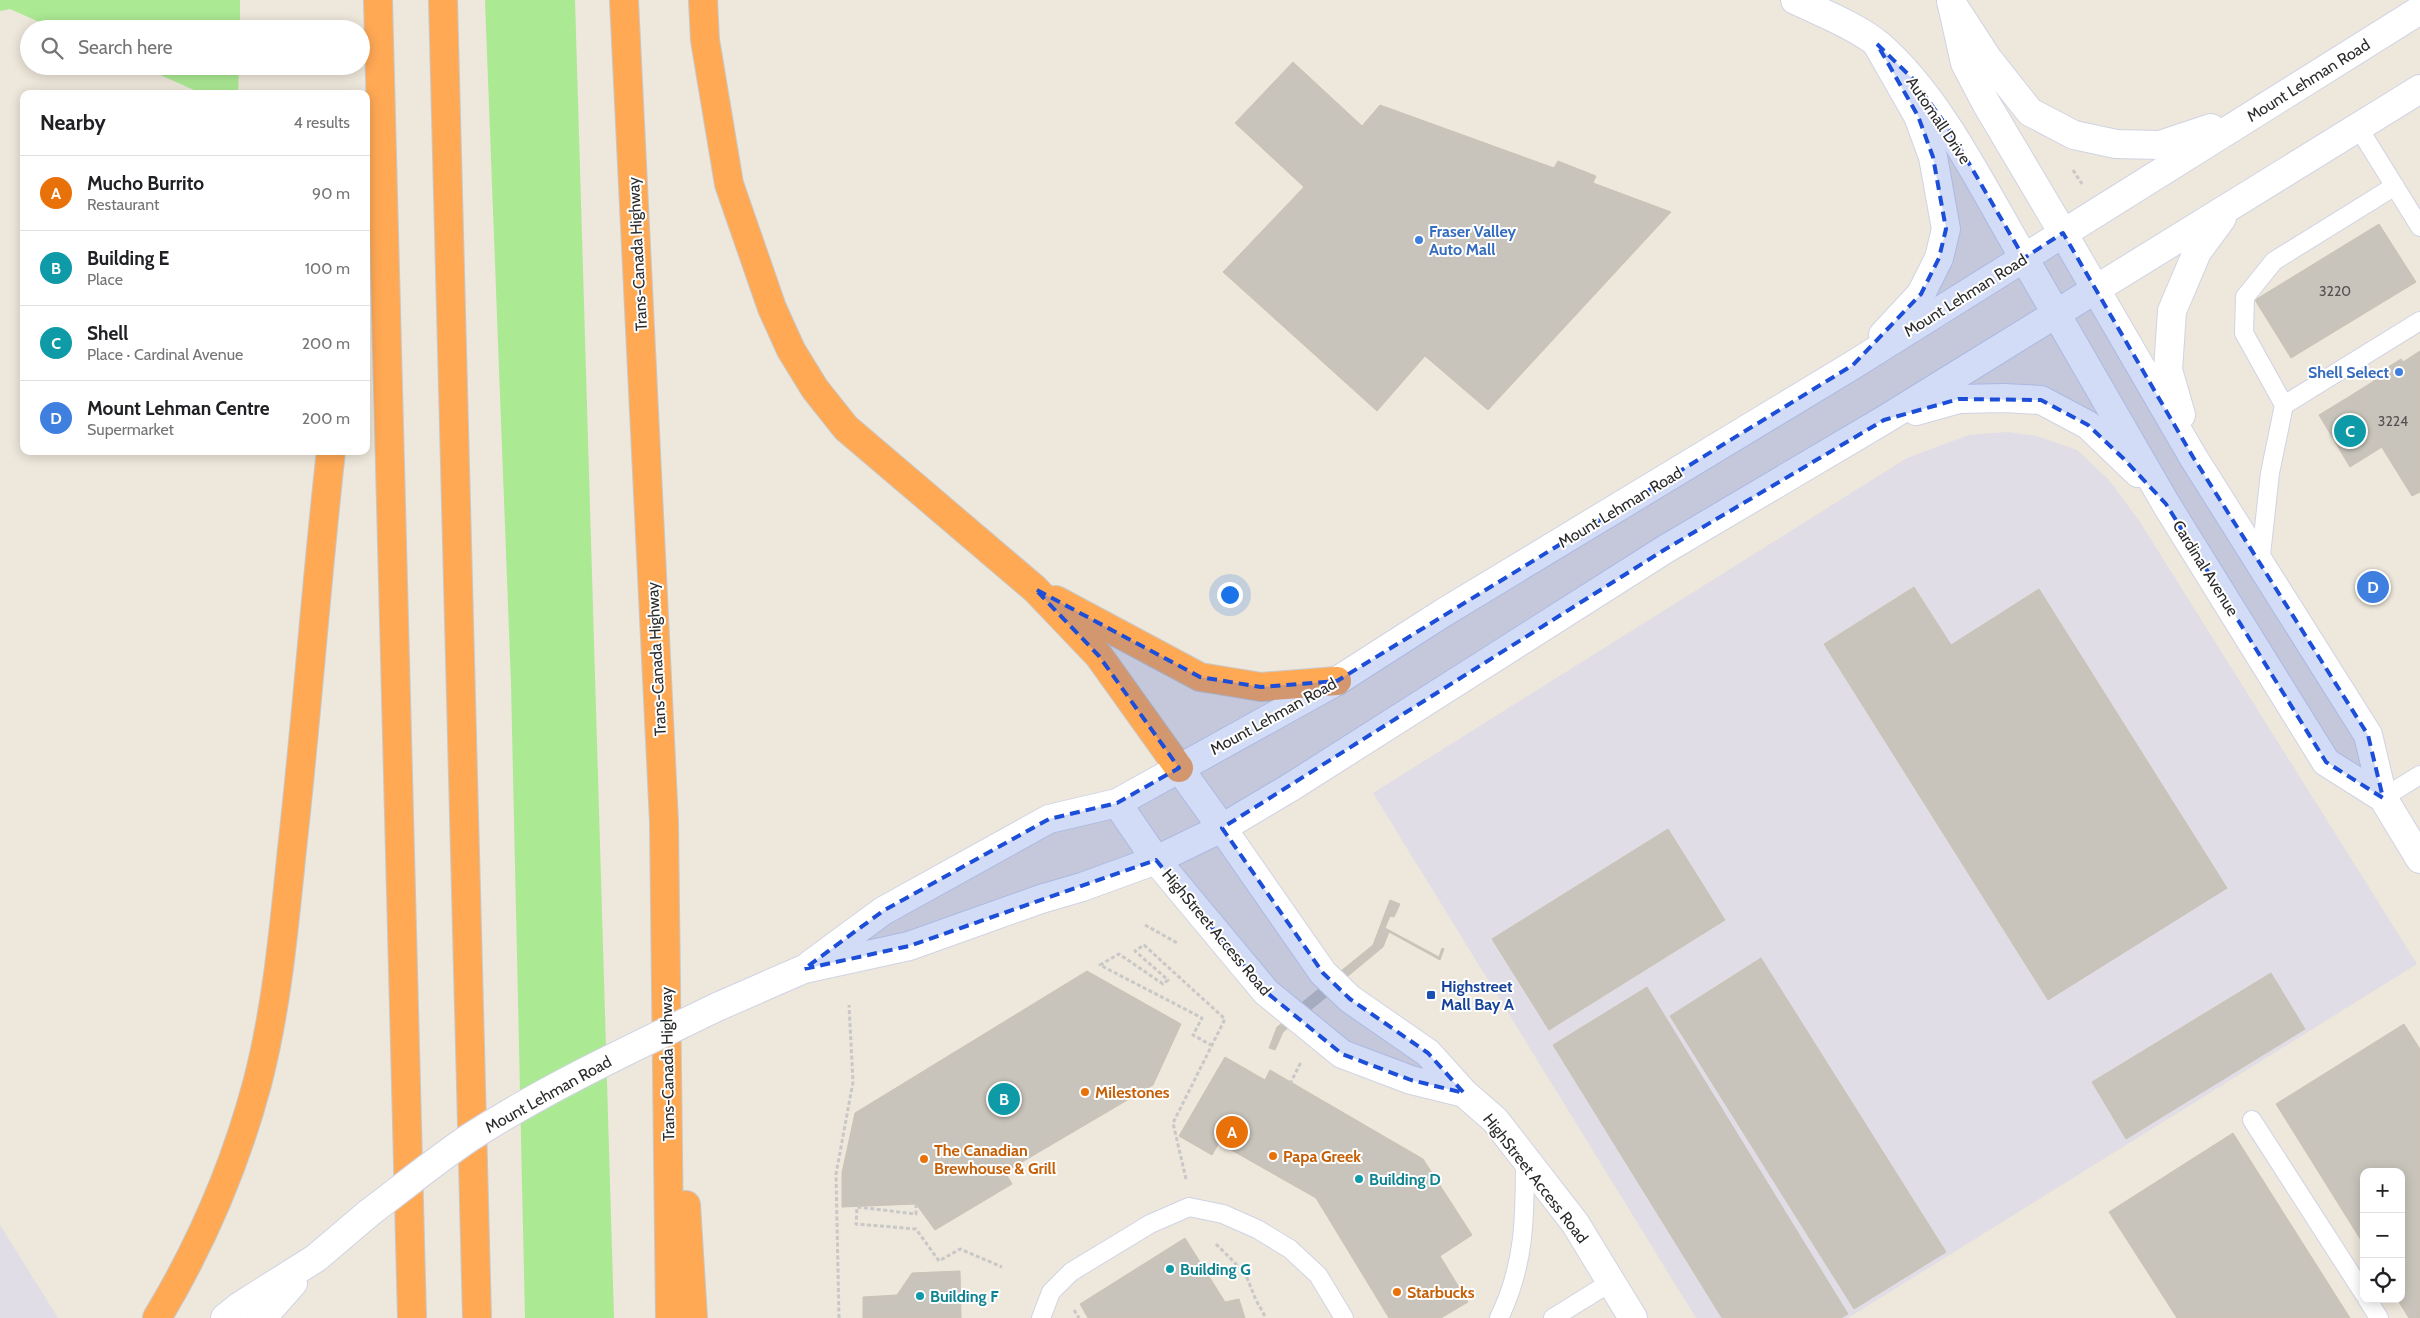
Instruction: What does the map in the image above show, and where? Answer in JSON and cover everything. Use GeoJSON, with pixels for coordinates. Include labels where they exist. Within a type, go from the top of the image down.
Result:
{"type":"FeatureCollection","features":[{"type":"Feature","properties":{"kind":"highway"},"geometry":{"type":"LineString","coordinates":[[443,0],[477,1318]]}},
{"type":"Feature","properties":{"kind":"highway","name":"Trans-Canada Highway"},"geometry":{"type":"LineString","coordinates":[[624,0],[664,822],[670,1318]]}},
{"type":"Feature","properties":{"kind":"highway"},"geometry":{"type":"LineString","coordinates":[[702,0],[705,40],[729,184],[756,265],[791,350],[814,389],[846,428],[1035,589],[1099,656],[1179,768]]}},
{"type":"Feature","properties":{"kind":"highway"},"geometry":{"type":"LineString","coordinates":[[369,90],[378,2]]}},
{"type":"Feature","properties":{"kind":"highway"},"geometry":{"type":"LineString","coordinates":[[378,2],[412,1318]]}},
{"type":"Feature","properties":{"kind":"highway"},"geometry":{"type":"LineString","coordinates":[[157,1318],[180,1279],[209,1221],[234,1156],[259,1074],[285,922],[307,711],[330,455]]}},
{"type":"Feature","properties":{"kind":"highway"},"geometry":{"type":"LineString","coordinates":[[1035,589],[1200,677],[1261,687],[1337,681]]}},
{"type":"Feature","properties":{"kind":"highway"},"geometry":{"type":"LineString","coordinates":[[664,822],[693,1318]]}},
{"type":"Feature","properties":{"kind":"main road","name":"Automall Drive"},"geometry":{"type":"LineString","coordinates":[[1795,0],[1834,18],[1877,44],[1912,78],[1949,129],[2058,313]]}},
{"type":"Feature","properties":{"kind":"main road"},"geometry":{"type":"LineString","coordinates":[[1951,1],[1988,59],[2030,112],[2074,135],[2116,144],[2160,144],[2246,118]]}},
{"type":"Feature","properties":{"kind":"main road"},"geometry":{"type":"LineString","coordinates":[[1951,1],[1965,63],[1986,103],[2064,233]]}},
{"type":"Feature","properties":{"kind":"main road","name":"Mount Lehman Road"},"geometry":{"type":"LineString","coordinates":[[262,1318],[316,1258],[369,1213],[469,1139],[525,1104],[614,1056],[804,969],[883,911],[1049,819],[1116,803],[1337,681],[1443,613],[1853,365],[2420,10]]}},
{"type":"Feature","properties":{"kind":"main road"},"geometry":{"type":"LineString","coordinates":[[1853,365],[1922,294],[1939,258],[1946,229],[1933,157],[1918,116],[1877,44]]}},
{"type":"Feature","properties":{"kind":"main road","name":"Mount Lehman Road"},"geometry":{"type":"LineString","coordinates":[[804,969],[909,946],[977,920],[1082,887],[1156,860],[1222,828],[1291,787],[1664,550],[1884,420],[2420,89]]}},
{"type":"Feature","properties":{"kind":"main road"},"geometry":{"type":"LineString","coordinates":[[2192,457],[2168,370],[2172,311],[2197,252],[2228,208]]}},
{"type":"Feature","properties":{"kind":"main road","name":"Cardinal Avenue"},"geometry":{"type":"LineString","coordinates":[[2064,233],[2192,457],[2368,735],[2383,798],[2420,859]]}},
{"type":"Feature","properties":{"kind":"main road","name":"Cardinal Avenue"},"geometry":{"type":"LineString","coordinates":[[2058,313],[2166,504],[2326,762],[2383,798]]}},
{"type":"Feature","properties":{"kind":"main road"},"geometry":{"type":"LineString","coordinates":[[1884,420],[1959,398],[2041,400],[2088,425],[2124,459],[2166,504]]}},
{"type":"Feature","properties":{"kind":"main road","name":"HighStreet Access Road"},"geometry":{"type":"LineString","coordinates":[[1179,768],[1323,973],[1350,999],[1428,1053],[1464,1093],[1495,1120],[1575,1223],[1633,1318]]}},
{"type":"Feature","properties":{"kind":"main road","name":"HighStreet Access Road"},"geometry":{"type":"LineString","coordinates":[[1116,803],[1156,860],[1266,992],[1342,1054],[1411,1080],[1464,1093]]}},
{"type":"Feature","properties":{"kind":"main road","name":"Mount Lehman Road"},"geometry":{"type":"LineString","coordinates":[[225,1318],[240,1306],[316,1258]]}},
{"type":"Feature","properties":{"kind":"lane"},"geometry":{"type":"LineString","coordinates":[[2358,127],[2420,227]]}},
{"type":"Feature","properties":{"kind":"lane"},"geometry":{"type":"LineString","coordinates":[[2260,564],[2270,473],[2284,405],[2244,333],[2245,297],[2274,261],[2395,186]]}},
{"type":"Feature","properties":{"kind":"lane"},"geometry":{"type":"LineString","coordinates":[[2284,405],[2420,321]]}},
{"type":"Feature","properties":{"kind":"lane"},"geometry":{"type":"LineString","coordinates":[[2383,798],[2420,775]]}},
{"type":"Feature","properties":{"kind":"lane"},"geometry":{"type":"LineString","coordinates":[[2252,1120],[2360,1288]]}},
{"type":"Feature","properties":{"kind":"lane"},"geometry":{"type":"LineString","coordinates":[[1499,1318],[1509,1298],[1520,1262],[1526,1223],[1525,1159]]}},
{"type":"Feature","properties":{"kind":"lane"},"geometry":{"type":"LineString","coordinates":[[1041,1318],[1051,1292],[1070,1272],[1150,1224],[1189,1207],[1223,1214],[1257,1229],[1290,1249],[1318,1275],[1344,1318]]}},
{"type":"Feature","properties":{"kind":"lane"},"geometry":{"type":"LineString","coordinates":[[1553,1318],[1611,1282]]}},
{"type":"Feature","properties":{"kind":"lane"},"geometry":{"type":"LineString","coordinates":[[2370,1303],[2379,1318]]}},
{"type":"Feature","properties":{"kind":"path"},"geometry":{"type":"LineString","coordinates":[[2070,166],[2084,187]]}},
{"type":"Feature","properties":{"kind":"path"},"geometry":{"type":"LineString","coordinates":[[1186,1179],[1173,1123],[1225,1019],[1144,945],[1135,951],[1168,980],[1163,984],[1119,954],[1100,965],[1202,1018],[1193,1035],[1211,1045]]}},
{"type":"Feature","properties":{"kind":"path"},"geometry":{"type":"LineString","coordinates":[[839,1318],[836,1174],[853,1082],[849,1005]]}},
{"type":"Feature","properties":{"kind":"path"},"geometry":{"type":"LineString","coordinates":[[1290,1084],[1302,1061]]}},
{"type":"Feature","properties":{"kind":"path"},"geometry":{"type":"LineString","coordinates":[[916,1204],[916,1214],[856,1208],[856,1224],[916,1229],[939,1262],[960,1249],[1002,1267]]}},
{"type":"Feature","properties":{"kind":"path"},"geometry":{"type":"LineString","coordinates":[[1214,1242],[1245,1273],[1266,1318]]}},
{"type":"Feature","properties":{"kind":"path"},"geometry":{"type":"LineString","coordinates":[[1070,1302],[1079,1318]]}},
{"type":"Feature","properties":{"kind":"highlighted area"},"geometry":{"type":"Polygon","coordinates":[[[1877,44],[1912,78],[1949,129],[2024,258],[2063,233],[2193,457],[2368,735],[2383,798],[2326,762],[2166,504],[2124,459],[2088,425],[2041,400],[1959,399],[1884,420],[1664,550],[1222,828],[1323,973],[1350,999],[1428,1053],[1464,1093],[1411,1080],[1342,1054],[1266,992],[1156,860],[909,946],[804,969],[883,911],[1049,819],[1117,803],[1179,768],[1099,656],[1035,589],[1200,677],[1261,687],[1337,681],[1853,365],[1921,294],[1939,258],[1946,229],[1933,157],[1918,116],[1877,44]]]}},
{"type":"Feature","properties":{"kind":"shaded area"},"geometry":{"type":"Polygon","coordinates":[[[2007,432],[2037,436],[2077,450],[2109,480],[2140,522],[2417,964],[1848,1318],[1696,1318],[1373,793],[1907,458],[1969,435],[2007,432]]]}},
{"type":"Feature","properties":{"kind":"shaded area"},"geometry":{"type":"Polygon","coordinates":[[[0,1225],[58,1318],[0,1318],[0,1225]]]}},
{"type":"Feature","properties":{"kind":"green space"},"geometry":{"type":"Polygon","coordinates":[[[0,0],[240,0],[240,20],[35,20],[10,9],[0,11],[0,0]]]}},
{"type":"Feature","properties":{"kind":"green space"},"geometry":{"type":"Polygon","coordinates":[[[485,0],[575,0],[614,1318],[525,1318],[511,684],[485,0]]]}},
{"type":"Feature","properties":{"kind":"green space"},"geometry":{"type":"Polygon","coordinates":[[[160,75],[239,75],[238,90],[194,90],[160,75]]]}},
{"type":"Feature","properties":{"kind":"building"},"geometry":{"type":"Polygon","coordinates":[[[1293,62],[1362,126],[1380,105],[1554,168],[1558,161],[1596,176],[1593,183],[1671,212],[1488,410],[1425,356],[1377,411],[1223,272],[1304,187],[1235,123],[1293,62]]]}},
{"type":"Feature","properties":{"kind":"building"},"geometry":{"type":"Polygon","coordinates":[[[2379,224],[2416,282],[2291,358],[2255,300],[2379,224]]]}},
{"type":"Feature","properties":{"kind":"building"},"geometry":{"type":"Polygon","coordinates":[[[2420,351],[2420,492],[2412,496],[2350,396],[2374,381],[2372,377],[2401,359],[2403,362],[2420,351]]]}},
{"type":"Feature","properties":{"kind":"building"},"geometry":{"type":"Polygon","coordinates":[[[2350,396],[2382,447],[2350,467],[2319,415],[2350,396]]]}},
{"type":"Feature","properties":{"kind":"building"},"geometry":{"type":"Polygon","coordinates":[[[1914,587],[1951,645],[2039,589],[2227,888],[2048,1000],[1824,644],[1914,587]]]}},
{"type":"Feature","properties":{"kind":"building"},"geometry":{"type":"Polygon","coordinates":[[[1668,829],[1725,920],[1549,1030],[1492,939],[1668,829]]]}},
{"type":"Feature","properties":{"kind":"building"},"geometry":{"type":"Polygon","coordinates":[[[1390,900],[1400,904],[1394,917],[1390,916],[1385,928],[1439,957],[1442,948],[1444,949],[1440,960],[1389,932],[1383,947],[1342,981],[1344,983],[1283,1032],[1275,1050],[1269,1048],[1277,1027],[1302,1008],[1299,1005],[1373,945],[1390,900]]]}},
{"type":"Feature","properties":{"kind":"building"},"geometry":{"type":"Polygon","coordinates":[[[1761,958],[1946,1252],[1854,1309],[1670,1016],[1761,958]]]}},
{"type":"Feature","properties":{"kind":"building"},"geometry":{"type":"Polygon","coordinates":[[[1087,971],[1181,1024],[1153,1085],[1005,1172],[1012,1184],[935,1230],[916,1204],[842,1207],[842,1173],[855,1113],[1087,971]]]}},
{"type":"Feature","properties":{"kind":"building"},"geometry":{"type":"Polygon","coordinates":[[[2271,973],[2305,1029],[2126,1139],[2092,1082],[2271,973]]]}},
{"type":"Feature","properties":{"kind":"building"},"geometry":{"type":"Polygon","coordinates":[[[1647,987],[1848,1314],[1841,1318],[1722,1318],[1553,1045],[1647,987]]]}},
{"type":"Feature","properties":{"kind":"building"},"geometry":{"type":"Polygon","coordinates":[[[2404,1024],[2420,1049],[2420,1318],[2409,1318],[2400,1303],[2405,1303],[2405,1168],[2360,1168],[2360,1239],[2276,1104],[2404,1024]]]}},
{"type":"Feature","properties":{"kind":"building","name":"Building D"},"geometry":{"type":"Polygon","coordinates":[[[1225,1057],[1265,1080],[1270,1070],[1423,1159],[1472,1235],[1440,1256],[1468,1302],[1441,1318],[1389,1318],[1316,1198],[1219,1143],[1212,1155],[1179,1136],[1225,1057]]]}},
{"type":"Feature","properties":{"kind":"building"},"geometry":{"type":"Polygon","coordinates":[[[2233,1133],[2350,1318],[2177,1318],[2109,1212],[2233,1133]]]}},
{"type":"Feature","properties":{"kind":"building","name":"Building G"},"geometry":{"type":"Polygon","coordinates":[[[1185,1238],[1225,1302],[1239,1299],[1245,1318],[1088,1318],[1080,1304],[1185,1238]]]}},
{"type":"Feature","properties":{"kind":"building","name":"Building F"},"geometry":{"type":"Polygon","coordinates":[[[960,1271],[961,1318],[863,1318],[863,1297],[897,1295],[912,1273],[960,1271]]]}},
{"type":"Feature","properties":{"kind":"place","name":"Fraser Valley Auto Mall"},"geometry":{"type":"Point","coordinates":[1419,240]}},
{"type":"Feature","properties":{"kind":"place","name":"Shell Select"},"geometry":{"type":"Point","coordinates":[2399,372]}},
{"type":"Feature","properties":{"kind":"place","name":"Shell"},"geometry":{"type":"Point","coordinates":[2350,431]}},
{"type":"Feature","properties":{"kind":"place","name":"Mount Lehman Centre"},"geometry":{"type":"Point","coordinates":[2373,587]}},
{"type":"Feature","properties":{"kind":"place","name":"Highstreet Mall Bay A"},"geometry":{"type":"Point","coordinates":[1431,995]}},
{"type":"Feature","properties":{"kind":"place","name":"Milestones"},"geometry":{"type":"Point","coordinates":[1085,1092]}},
{"type":"Feature","properties":{"kind":"place","name":"Building E"},"geometry":{"type":"Point","coordinates":[1004,1099]}},
{"type":"Feature","properties":{"kind":"place","name":"Mucho Burrito"},"geometry":{"type":"Point","coordinates":[1232,1132]}},
{"type":"Feature","properties":{"kind":"place","name":"Papa Greek"},"geometry":{"type":"Point","coordinates":[1273,1156]}},
{"type":"Feature","properties":{"kind":"place","name":"The Canadian Brewhouse & Grill"},"geometry":{"type":"Point","coordinates":[924,1159]}},
{"type":"Feature","properties":{"kind":"place","name":"Building D"},"geometry":{"type":"Point","coordinates":[1359,1179]}},
{"type":"Feature","properties":{"kind":"place","name":"Building G"},"geometry":{"type":"Point","coordinates":[1170,1269]}},
{"type":"Feature","properties":{"kind":"place","name":"Starbucks"},"geometry":{"type":"Point","coordinates":[1397,1292]}},
{"type":"Feature","properties":{"kind":"place","name":"Building F"},"geometry":{"type":"Point","coordinates":[920,1296]}}]}
